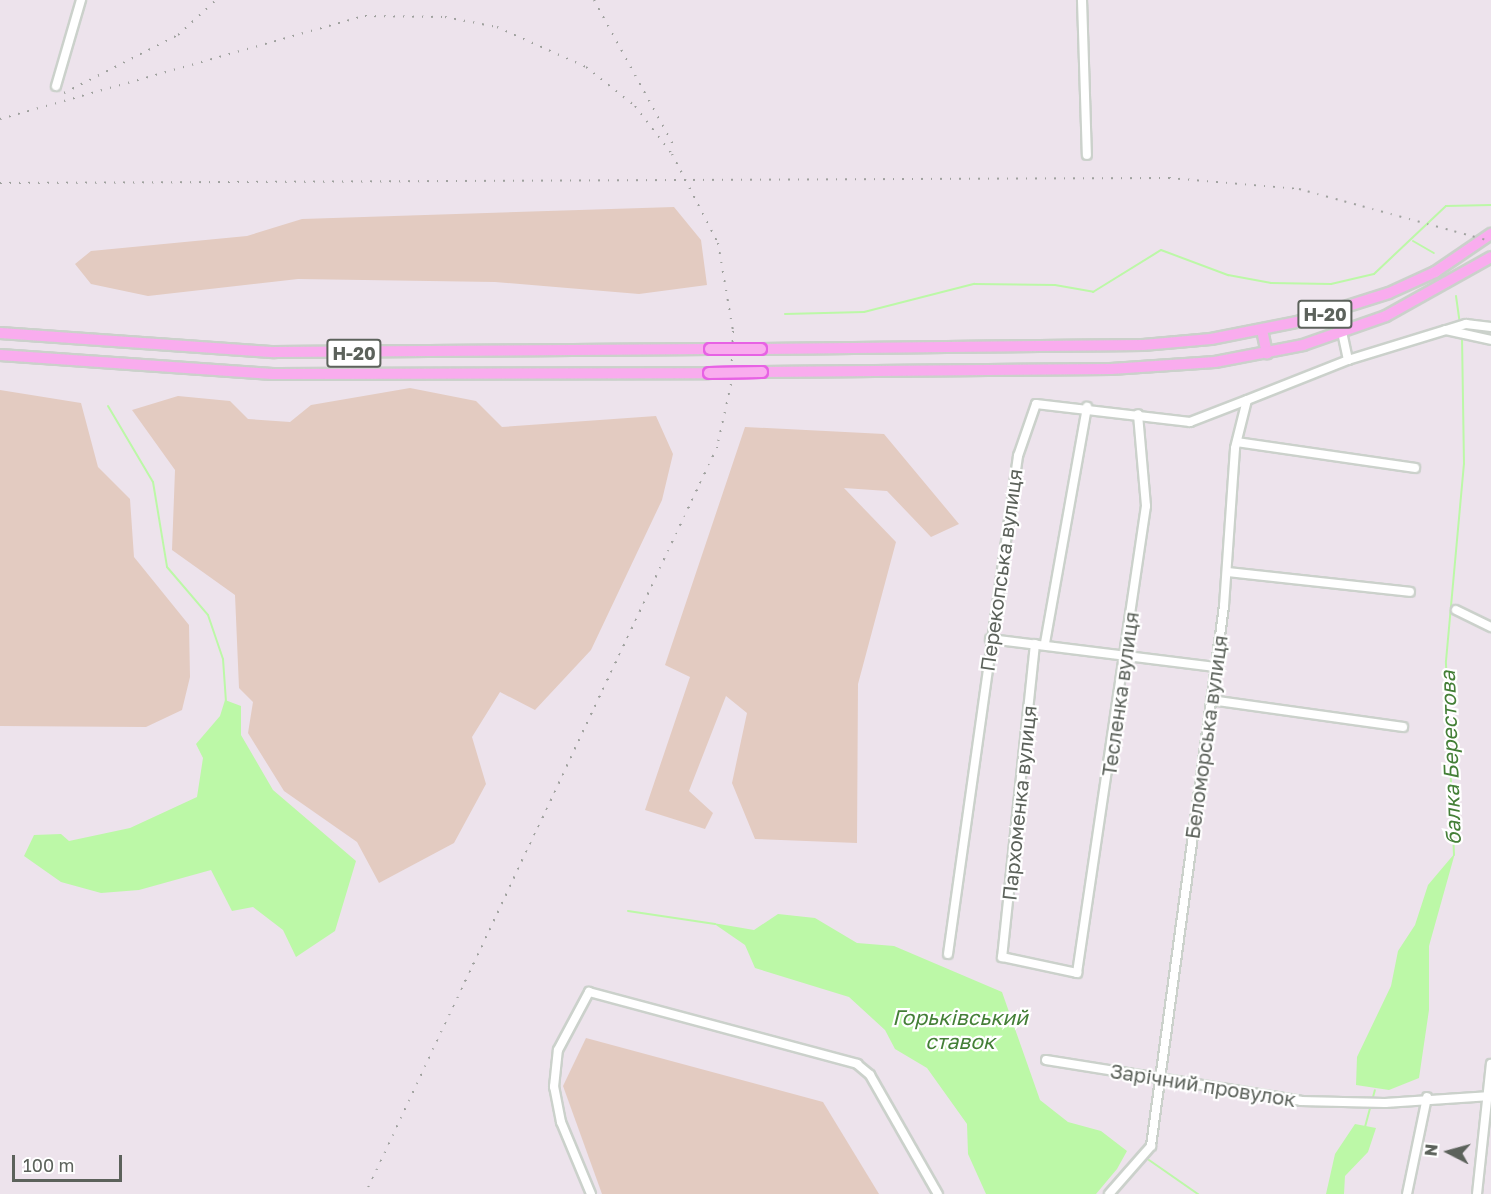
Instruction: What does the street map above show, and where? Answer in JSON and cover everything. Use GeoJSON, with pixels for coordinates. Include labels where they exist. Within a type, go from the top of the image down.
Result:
{"type":"FeatureCollection","features":[{"type":"Feature","properties":{"kind":"main road","name":"Н-20"},"geometry":{"type":"LineString","coordinates":[[0,333],[274,352],[1143,345],[1262,330],[1417,281],[1491,234]]}},
{"type":"Feature","properties":{"kind":"main road","name":"Н-20"},"geometry":{"type":"LineString","coordinates":[[0,355],[272,374],[709,373],[1150,367],[1267,353],[1342,332],[1423,298],[1491,257]]}},
{"type":"Feature","properties":{"kind":"main road"},"geometry":{"type":"LineString","coordinates":[[1262,330],[1267,353]]}},
{"type":"Feature","properties":{"kind":"street"},"geometry":{"type":"LineString","coordinates":[[56,86],[81,0]]}},
{"type":"Feature","properties":{"kind":"street"},"geometry":{"type":"LineString","coordinates":[[1082,0],[1087,155]]}},
{"type":"Feature","properties":{"kind":"street"},"geometry":{"type":"LineString","coordinates":[[1247,400],[1348,360],[1466,324],[1491,327]]}},
{"type":"Feature","properties":{"kind":"street"},"geometry":{"type":"LineString","coordinates":[[1446,330],[1491,340]]}},
{"type":"Feature","properties":{"kind":"street"},"geometry":{"type":"LineString","coordinates":[[1342,332],[1348,360]]}},
{"type":"Feature","properties":{"kind":"street","name":"Перекопська вулиця"},"geometry":{"type":"LineString","coordinates":[[948,954],[990,639],[1026,426],[1036,404],[1086,407],[1190,422],[1247,400]]}},
{"type":"Feature","properties":{"kind":"street","name":"Беломорська вулиця"},"geometry":{"type":"LineString","coordinates":[[1109,1194],[1151,1146],[1227,572],[1237,442],[1247,400]]}},
{"type":"Feature","properties":{"kind":"street"},"geometry":{"type":"LineString","coordinates":[[1045,643],[1086,407]]}},
{"type":"Feature","properties":{"kind":"street","name":"Тесленка вулиця"},"geometry":{"type":"LineString","coordinates":[[1077,973],[1127,653],[1146,506],[1138,414]]}},
{"type":"Feature","properties":{"kind":"street"},"geometry":{"type":"LineString","coordinates":[[1237,442],[1415,468]]}},
{"type":"Feature","properties":{"kind":"street"},"geometry":{"type":"LineString","coordinates":[[1227,572],[1410,592]]}},
{"type":"Feature","properties":{"kind":"street"},"geometry":{"type":"LineString","coordinates":[[1456,610],[1491,627]]}},
{"type":"Feature","properties":{"kind":"street"},"geometry":{"type":"LineString","coordinates":[[990,639],[1127,653],[1215,667]]}},
{"type":"Feature","properties":{"kind":"street","name":"Пархоменка вулиця"},"geometry":{"type":"LineString","coordinates":[[1035,644],[1005,962],[1077,973]]}},
{"type":"Feature","properties":{"kind":"street"},"geometry":{"type":"LineString","coordinates":[[1211,699],[1403,727]]}},
{"type":"Feature","properties":{"kind":"street"},"geometry":{"type":"LineString","coordinates":[[591,1194],[561,1122],[554,1087],[558,1050],[589,992],[857,1064],[870,1075],[936,1194]]}},
{"type":"Feature","properties":{"kind":"street","name":"Зарічний провулок"},"geometry":{"type":"LineString","coordinates":[[1046,1060],[1301,1101],[1385,1103],[1427,1096],[1488,1096]]}},
{"type":"Feature","properties":{"kind":"street"},"geometry":{"type":"LineString","coordinates":[[1477,1194],[1491,1064]]}},
{"type":"Feature","properties":{"kind":"street"},"geometry":{"type":"LineString","coordinates":[[1407,1194],[1427,1096]]}},
{"type":"Feature","properties":{"kind":"shaded area"},"geometry":{"type":"Polygon","coordinates":[[[674,207],[701,240],[707,285],[639,294],[495,282],[298,279],[148,296],[91,284],[75,264],[91,251],[247,236],[302,219],[674,207]]]}},
{"type":"Feature","properties":{"kind":"shaded area"},"geometry":{"type":"Polygon","coordinates":[[[410,388],[476,401],[502,427],[656,416],[673,454],[662,500],[591,650],[535,710],[500,692],[472,737],[486,784],[454,843],[379,883],[357,842],[284,791],[248,733],[253,702],[239,688],[235,595],[172,550],[175,470],[132,410],[178,396],[230,401],[248,419],[290,422],[311,405],[410,388]]]}},
{"type":"Feature","properties":{"kind":"shaded area"},"geometry":{"type":"Polygon","coordinates":[[[0,390],[81,403],[98,467],[130,499],[134,557],[189,625],[190,677],[182,710],[146,727],[0,726],[0,390]]]}},
{"type":"Feature","properties":{"kind":"shaded area"},"geometry":{"type":"Polygon","coordinates":[[[745,427],[884,434],[959,524],[931,537],[887,491],[844,488],[896,542],[858,684],[857,843],[755,839],[732,783],[747,713],[726,696],[689,791],[713,813],[705,829],[645,810],[690,677],[665,665],[745,427]]]}},
{"type":"Feature","properties":{"kind":"shaded area"},"geometry":{"type":"Polygon","coordinates":[[[586,1038],[823,1102],[879,1194],[602,1194],[563,1086],[586,1038]]]}},
{"type":"Feature","properties":{"kind":"water"},"geometry":{"type":"Polygon","coordinates":[[[225,700],[241,706],[241,735],[273,790],[356,861],[335,931],[296,957],[283,930],[253,907],[232,911],[211,870],[139,890],[101,893],[61,882],[24,856],[34,835],[61,834],[69,841],[130,828],[197,797],[203,758],[196,744],[220,716],[225,700]]]}},
{"type":"Feature","properties":{"kind":"water"},"geometry":{"type":"Polygon","coordinates":[[[1455,853],[1429,946],[1429,1010],[1419,1078],[1389,1090],[1356,1085],[1357,1057],[1391,986],[1398,951],[1415,925],[1428,885],[1455,853]]]}},
{"type":"Feature","properties":{"kind":"water","name":"Горьківський ставок"},"geometry":{"type":"Polygon","coordinates":[[[778,914],[815,918],[857,943],[894,946],[1002,992],[1040,1100],[1068,1122],[1101,1131],[1127,1151],[1117,1169],[1096,1194],[986,1194],[968,1154],[967,1124],[927,1068],[895,1049],[885,1030],[849,997],[755,968],[745,945],[713,923],[754,930],[778,914]]]}},
{"type":"Feature","properties":{"kind":"water"},"geometry":{"type":"Polygon","coordinates":[[[1355,1124],[1376,1128],[1368,1152],[1345,1176],[1344,1194],[1326,1194],[1335,1154],[1355,1124]]]}},
{"type":"Feature","properties":{"kind":"waterway","name":"балка Берестова"},"geometry":{"type":"LineString","coordinates":[[785,314],[864,312],[974,284],[1055,285],[1093,292],[1161,250],[1228,275],[1271,283],[1331,284],[1374,274],[1446,206],[1491,205]]}},
{"type":"Feature","properties":{"kind":"waterway","name":"балка Берестова"},"geometry":{"type":"LineString","coordinates":[[1413,241],[1434,253]]}},
{"type":"Feature","properties":{"kind":"waterway","name":"балка Берестова"},"geometry":{"type":"LineString","coordinates":[[1456,296],[1460,323]]}},
{"type":"Feature","properties":{"kind":"waterway","name":"балка Берестова"},"geometry":{"type":"LineString","coordinates":[[1454,855],[1446,661],[1464,464],[1462,337]]}},
{"type":"Feature","properties":{"kind":"waterway"},"geometry":{"type":"LineString","coordinates":[[108,406],[153,482],[167,567],[208,615],[223,659],[226,702]]}},
{"type":"Feature","properties":{"kind":"waterway"},"geometry":{"type":"LineString","coordinates":[[628,911],[715,924]]}},
{"type":"Feature","properties":{"kind":"waterway","name":"балка Берестова"},"geometry":{"type":"LineString","coordinates":[[1365,1127],[1375,1090]]}},
{"type":"Feature","properties":{"kind":"waterway"},"geometry":{"type":"LineString","coordinates":[[1149,1160],[1198,1194]]}},
{"type":"Feature","properties":{"kind":"railway"},"geometry":{"type":"LineString","coordinates":[[64,93],[178,35],[216,0]]}},
{"type":"Feature","properties":{"kind":"railway"},"geometry":{"type":"LineString","coordinates":[[594,0],[675,148]]}},
{"type":"Feature","properties":{"kind":"railway"},"geometry":{"type":"LineString","coordinates":[[0,119],[365,16],[445,17],[497,27],[586,67],[635,106],[672,154],[718,243],[733,331],[731,384],[717,447],[365,1194]]}},
{"type":"Feature","properties":{"kind":"railway"},"geometry":{"type":"LineString","coordinates":[[0,183],[1169,178],[1299,189],[1491,241]]}}]}
